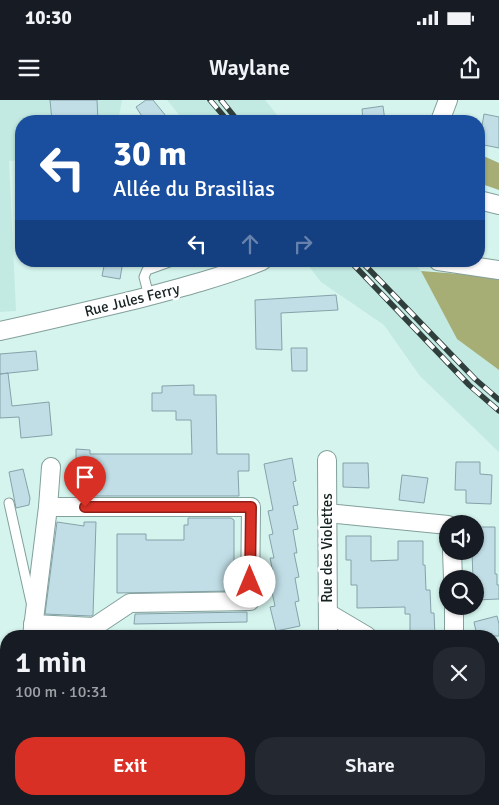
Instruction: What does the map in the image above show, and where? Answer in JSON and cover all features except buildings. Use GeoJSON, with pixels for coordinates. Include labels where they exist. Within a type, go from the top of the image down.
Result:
{"type":"FeatureCollection","features":[{"type":"Feature","properties":{"kind":"street"},"geometry":{"type":"LineString","coordinates":[[442,115],[448,100]]}},
{"type":"Feature","properties":{"kind":"street"},"geometry":{"type":"LineString","coordinates":[[485,202],[499,205]]}},
{"type":"Feature","properties":{"kind":"street","name":"Rue Jules Ferry"},"geometry":{"type":"LineString","coordinates":[[0,331],[149,296],[245,267]]}},
{"type":"Feature","properties":{"kind":"street"},"geometry":{"type":"LineString","coordinates":[[479,267],[499,270]]}},
{"type":"Feature","properties":{"kind":"street","name":"Rue des Violettes"},"geometry":{"type":"LineString","coordinates":[[327,460],[328,630]]}},
{"type":"Feature","properties":{"kind":"street"},"geometry":{"type":"LineString","coordinates":[[48,507],[251,507],[250,601],[130,603],[94,627],[33,625],[48,507],[51,467]]}},
{"type":"Feature","properties":{"kind":"street"},"geometry":{"type":"LineString","coordinates":[[327,513],[439,524]]}},
{"type":"Feature","properties":{"kind":"street"},"geometry":{"type":"LineString","coordinates":[[328,613],[357,630]]}},
{"type":"Feature","properties":{"kind":"street"},"geometry":{"type":"LineString","coordinates":[[454,615],[454,630]]}},
{"type":"Feature","properties":{"kind":"lane"},"geometry":{"type":"LineString","coordinates":[[149,296],[144,278],[147,270],[155,267]]}},
{"type":"Feature","properties":{"kind":"lane"},"geometry":{"type":"LineString","coordinates":[[8,503],[33,625]]}},
{"type":"Feature","properties":{"kind":"shaded area"},"geometry":{"type":"Polygon","coordinates":[[[0,100],[122,100],[119,115],[15,115],[15,160],[9,161],[16,311],[0,312],[0,100]]]}},
{"type":"Feature","properties":{"kind":"shaded area"},"geometry":{"type":"Polygon","coordinates":[[[167,100],[265,100],[277,115],[179,115],[167,100]]]}},
{"type":"Feature","properties":{"kind":"shaded area"},"geometry":{"type":"Polygon","coordinates":[[[310,267],[417,267],[457,339],[499,370],[499,452],[420,376],[384,325],[321,282],[310,267]]]}},
{"type":"Feature","properties":{"kind":"green space"},"geometry":{"type":"Polygon","coordinates":[[[485,157],[499,163],[499,190],[485,185],[485,157]]]}},
{"type":"Feature","properties":{"kind":"green space"},"geometry":{"type":"Polygon","coordinates":[[[421,271],[499,277],[499,370],[457,339],[421,271]]]}},
{"type":"Feature","properties":{"kind":"railway"},"geometry":{"type":"LineString","coordinates":[[210,100],[223,115]]}},
{"type":"Feature","properties":{"kind":"railway"},"geometry":{"type":"LineString","coordinates":[[221,100],[233,115]]}},
{"type":"Feature","properties":{"kind":"railway"},"geometry":{"type":"LineString","coordinates":[[356,267],[469,385],[499,411]]}},
{"type":"Feature","properties":{"kind":"railway"},"geometry":{"type":"LineString","coordinates":[[367,267],[475,379],[499,400]]}},
{"type":"Feature","properties":{"kind":"route"},"geometry":{"type":"LineString","coordinates":[[85,507],[251,507],[250,582]]}}]}
